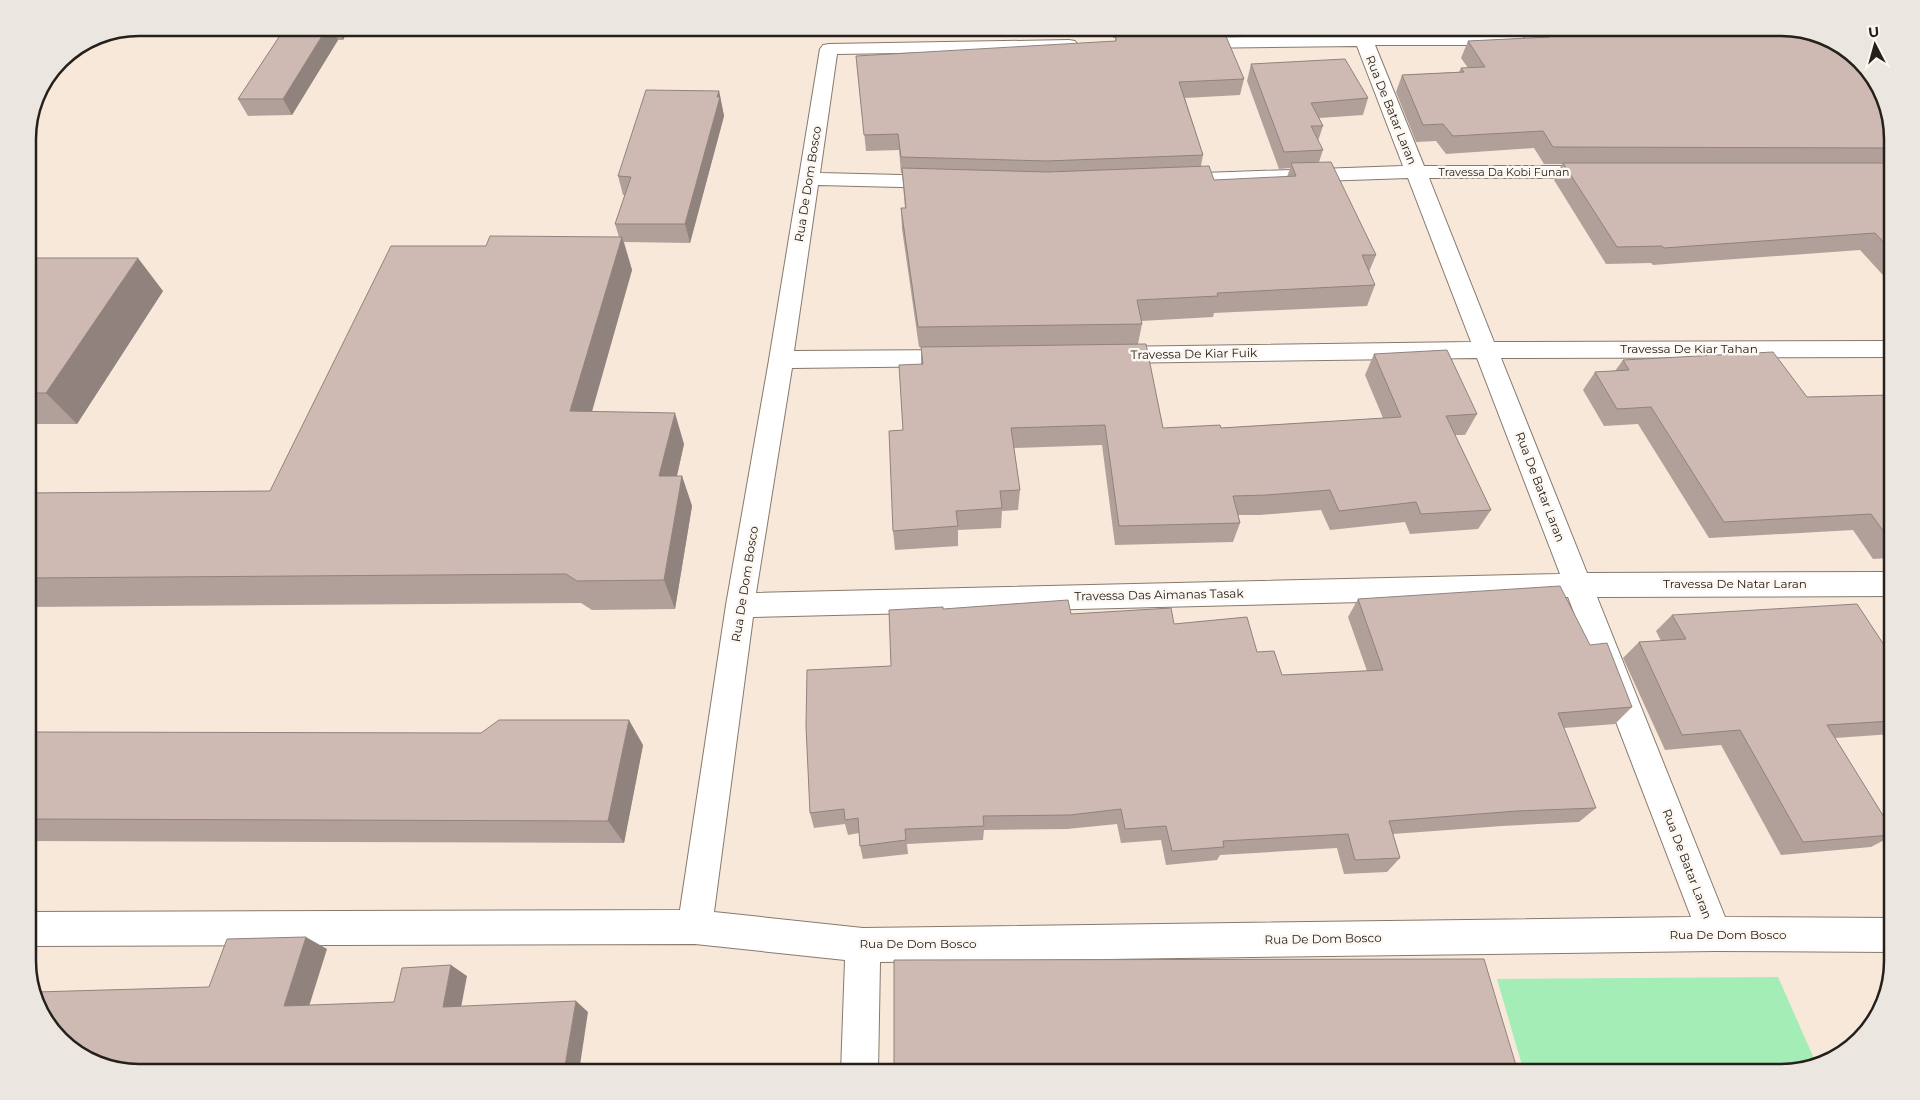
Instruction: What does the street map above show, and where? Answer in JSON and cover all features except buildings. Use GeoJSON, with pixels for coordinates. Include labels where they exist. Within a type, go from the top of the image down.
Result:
{"type":"FeatureCollection","features":[{"type":"Feature","properties":{"kind":"street","name":"Rua De Batar Laran"},"geometry":{"type":"LineString","coordinates":[[1364,40],[1715,934]]}},
{"type":"Feature","properties":{"kind":"street"},"geometry":{"type":"LineString","coordinates":[[1166,43],[1543,40]]}},
{"type":"Feature","properties":{"kind":"street","name":"Rua De Dom Bosco"},"geometry":{"type":"LineString","coordinates":[[1096,45],[829,50],[782,360],[740,605],[695,927],[863,945],[1715,934],[1884,935]]}},
{"type":"Feature","properties":{"kind":"street","name":"Travessa Da Kobi Funan"},"geometry":{"type":"LineString","coordinates":[[1153,181],[1416,172],[1614,172]]}},
{"type":"Feature","properties":{"kind":"street"},"geometry":{"type":"LineString","coordinates":[[810,179],[957,182]]}},
{"type":"Feature","properties":{"kind":"street","name":"Travessa De Kiar Tahan"},"geometry":{"type":"LineString","coordinates":[[1486,350],[1884,349]]}},
{"type":"Feature","properties":{"kind":"street","name":"Travessa De Kiar Fuik"},"geometry":{"type":"LineString","coordinates":[[1089,356],[1486,350]]}},
{"type":"Feature","properties":{"kind":"street"},"geometry":{"type":"LineString","coordinates":[[782,360],[980,357]]}},
{"type":"Feature","properties":{"kind":"street","name":"Travessa De Natar Laran"},"geometry":{"type":"LineString","coordinates":[[1578,585],[1884,584]]}},
{"type":"Feature","properties":{"kind":"street","name":"Travessa Das Aimanas Tasak"},"geometry":{"type":"LineString","coordinates":[[740,605],[1578,585]]}},
{"type":"Feature","properties":{"kind":"street"},"geometry":{"type":"LineString","coordinates":[[36,929],[695,927]]}},
{"type":"Feature","properties":{"kind":"street"},"geometry":{"type":"LineString","coordinates":[[859,1064],[863,945]]}},
{"type":"Feature","properties":{"kind":"green space"},"geometry":{"type":"Polygon","coordinates":[[[1778,977],[1814,1058],[1781,1064],[1522,1064],[1497,979],[1778,977]]]}}]}
